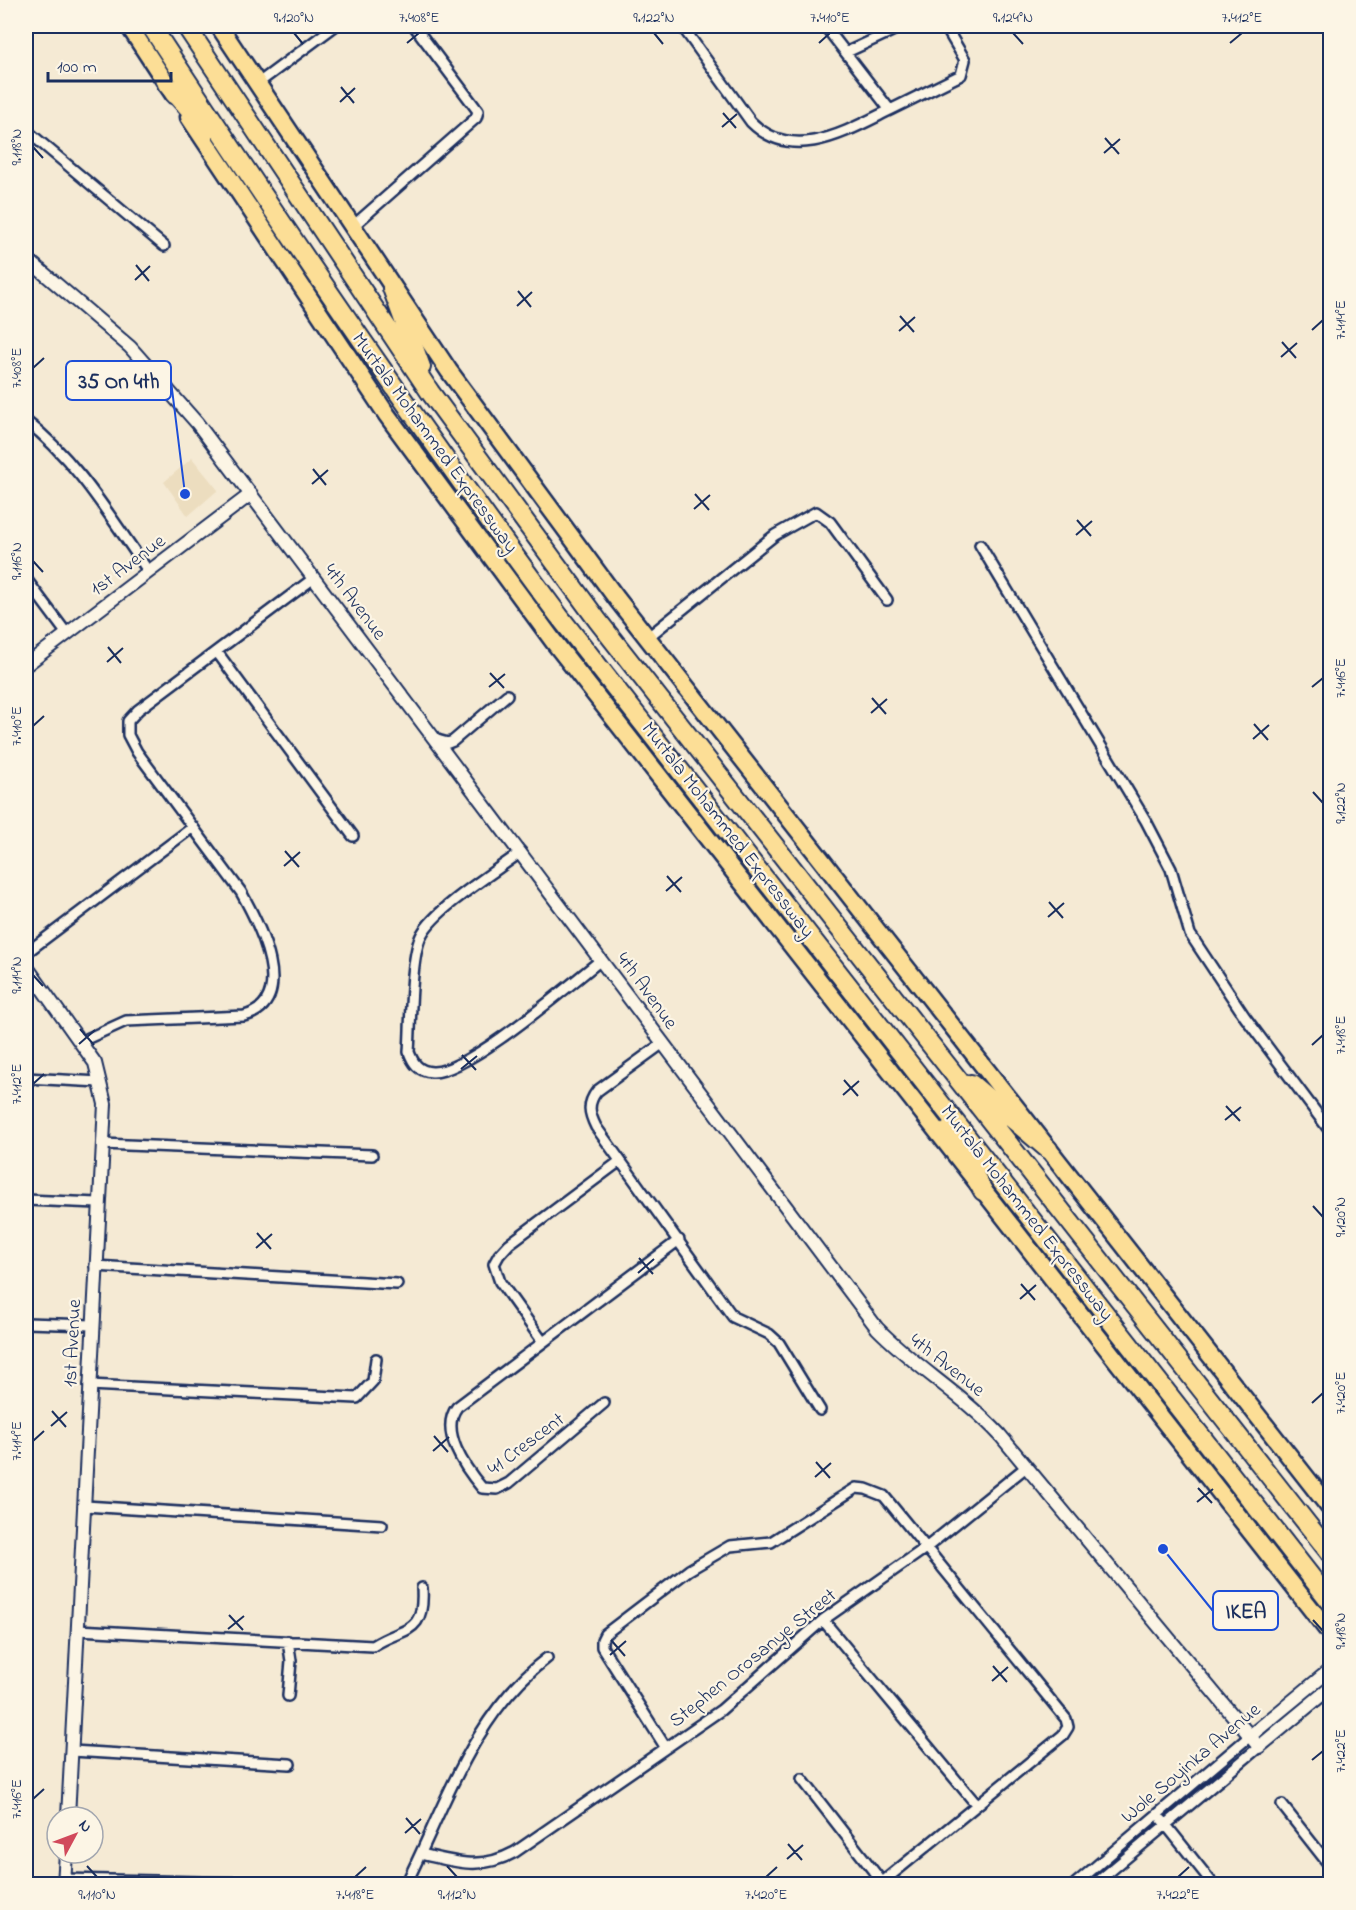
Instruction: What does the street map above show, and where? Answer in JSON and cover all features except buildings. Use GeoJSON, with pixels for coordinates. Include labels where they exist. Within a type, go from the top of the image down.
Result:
{"type":"FeatureCollection","features":[{"type":"Feature","properties":{"kind":"highway","name":"Murtala Mohammed Expressway"},"geometry":{"type":"LineString","coordinates":[[129,26],[324,324],[459,515],[561,652],[1330,1633]]}},
{"type":"Feature","properties":{"kind":"highway","name":"Murtala Mohammed Expressway"},"geometry":{"type":"LineString","coordinates":[[151,26],[246,171],[484,516],[920,1079],[1330,1601]]}},
{"type":"Feature","properties":{"kind":"highway","name":"Murtala Mohammed Expressway"},"geometry":{"type":"LineString","coordinates":[[186,26],[430,392],[598,621],[1330,1553]]}},
{"type":"Feature","properties":{"kind":"highway"},"geometry":{"type":"LineString","coordinates":[[219,26],[392,288],[494,435],[647,638],[1330,1508]]}},
{"type":"Feature","properties":{"kind":"highway"},"geometry":{"type":"LineString","coordinates":[[167,84],[246,171]]}},
{"type":"Feature","properties":{"kind":"highway"},"geometry":{"type":"LineString","coordinates":[[392,288],[430,392]]}},
{"type":"Feature","properties":{"kind":"highway"},"geometry":{"type":"LineString","coordinates":[[940,1057],[1047,1149]]}},
{"type":"Feature","properties":{"kind":"highway"},"geometry":{"type":"LineString","coordinates":[[920,1079],[982,1191]]}},
{"type":"Feature","properties":{"kind":"street"},"geometry":{"type":"LineString","coordinates":[[257,84],[335,26]]}},
{"type":"Feature","properties":{"kind":"street"},"geometry":{"type":"LineString","coordinates":[[352,227],[476,118],[478,111],[415,26]]}},
{"type":"Feature","properties":{"kind":"street"},"geometry":{"type":"LineString","coordinates":[[682,26],[751,122],[763,134],[785,141],[811,142],[839,135],[961,75],[964,60],[945,26]]}},
{"type":"Feature","properties":{"kind":"street"},"geometry":{"type":"LineString","coordinates":[[825,26],[890,110]]}},
{"type":"Feature","properties":{"kind":"street"},"geometry":{"type":"LineString","coordinates":[[847,52],[903,26]]}},
{"type":"Feature","properties":{"kind":"street"},"geometry":{"type":"LineString","coordinates":[[26,130],[164,246]]}},
{"type":"Feature","properties":{"kind":"street","name":"4th Avenue"},"geometry":{"type":"LineString","coordinates":[[26,258],[130,347],[197,423],[877,1328],[902,1353],[980,1413],[1259,1747]]}},
{"type":"Feature","properties":{"kind":"street"},"geometry":{"type":"LineString","coordinates":[[26,421],[92,491],[149,572]]}},
{"type":"Feature","properties":{"kind":"street","name":"1st Avenue"},"geometry":{"type":"LineString","coordinates":[[26,665],[251,494]]}},
{"type":"Feature","properties":{"kind":"street"},"geometry":{"type":"LineString","coordinates":[[647,638],[775,535],[816,512],[830,522],[887,600]]}},
{"type":"Feature","properties":{"kind":"street"},"geometry":{"type":"LineString","coordinates":[[980,545],[1146,821],[1171,869],[1190,934],[1245,1017],[1330,1131]]}},
{"type":"Feature","properties":{"kind":"street"},"geometry":{"type":"LineString","coordinates":[[82,1041],[126,1021],[244,1016],[256,1013],[269,1001],[271,973],[266,944],[255,916],[241,892],[137,752],[128,735],[128,721],[138,710],[314,578]]}},
{"type":"Feature","properties":{"kind":"street"},"geometry":{"type":"LineString","coordinates":[[26,579],[67,634]]}},
{"type":"Feature","properties":{"kind":"street"},"geometry":{"type":"LineString","coordinates":[[217,652],[353,836]]}},
{"type":"Feature","properties":{"kind":"street"},"geometry":{"type":"LineString","coordinates":[[436,740],[448,743],[453,741],[507,696]]}},
{"type":"Feature","properties":{"kind":"street"},"geometry":{"type":"LineString","coordinates":[[26,954],[193,827]]}},
{"type":"Feature","properties":{"kind":"street"},"geometry":{"type":"LineString","coordinates":[[521,852],[436,917],[422,934],[417,954],[409,1052],[413,1063],[422,1070],[433,1072],[461,1064],[601,960]]}},
{"type":"Feature","properties":{"kind":"street","name":"1st Avenue"},"geometry":{"type":"LineString","coordinates":[[26,966],[82,1041],[95,1063],[105,1104],[98,1203],[69,1805]]}},
{"type":"Feature","properties":{"kind":"street"},"geometry":{"type":"LineString","coordinates":[[663,1043],[597,1091],[589,1101],[589,1114],[620,1161],[733,1317],[769,1334],[779,1343],[820,1410]]}},
{"type":"Feature","properties":{"kind":"street"},"geometry":{"type":"LineString","coordinates":[[26,1078],[100,1082]]}},
{"type":"Feature","properties":{"kind":"street"},"geometry":{"type":"LineString","coordinates":[[102,1144],[372,1155]]}},
{"type":"Feature","properties":{"kind":"street"},"geometry":{"type":"LineString","coordinates":[[543,1341],[500,1282],[494,1264],[509,1244],[620,1161]]}},
{"type":"Feature","properties":{"kind":"street"},"geometry":{"type":"LineString","coordinates":[[26,1200],[98,1203]]}},
{"type":"Feature","properties":{"kind":"street","name":"41 Crescent"},"geometry":{"type":"LineString","coordinates":[[604,1403],[509,1483],[497,1489],[482,1488],[460,1455],[449,1429],[450,1416],[458,1407],[679,1240]]}},
{"type":"Feature","properties":{"kind":"street"},"geometry":{"type":"LineString","coordinates":[[95,1266],[397,1284]]}},
{"type":"Feature","properties":{"kind":"street"},"geometry":{"type":"LineString","coordinates":[[26,1323],[92,1325]]}},
{"type":"Feature","properties":{"kind":"street"},"geometry":{"type":"LineString","coordinates":[[89,1385],[357,1398],[373,1381],[376,1359]]}},
{"type":"Feature","properties":{"kind":"street","name":"Stephen Orosanye Street"},"geometry":{"type":"LineString","coordinates":[[421,1854],[464,1864],[486,1864],[500,1860],[722,1710],[823,1620],[927,1547],[1026,1467]]}},
{"type":"Feature","properties":{"kind":"street"},"geometry":{"type":"LineString","coordinates":[[666,1748],[602,1647],[605,1634],[689,1570],[730,1546],[771,1542],[856,1488],[866,1489],[884,1496],[1066,1719],[1068,1727],[1063,1735],[881,1883],[802,1779]]}},
{"type":"Feature","properties":{"kind":"street"},"geometry":{"type":"LineString","coordinates":[[85,1506],[382,1525]]}},
{"type":"Feature","properties":{"kind":"street"},"geometry":{"type":"LineString","coordinates":[[78,1630],[373,1646],[405,1632],[415,1624],[423,1604],[422,1588]]}},
{"type":"Feature","properties":{"kind":"street"},"geometry":{"type":"LineString","coordinates":[[823,1620],[976,1804]]}},
{"type":"Feature","properties":{"kind":"street"},"geometry":{"type":"LineString","coordinates":[[288,1641],[291,1661],[288,1696]]}},
{"type":"Feature","properties":{"kind":"street"},"geometry":{"type":"LineString","coordinates":[[406,1884],[480,1731],[503,1698],[547,1659]]}},
{"type":"Feature","properties":{"kind":"street","name":"Wole Soyinka Avenue"},"geometry":{"type":"LineString","coordinates":[[1075,1884],[1330,1670]]}},
{"type":"Feature","properties":{"kind":"street","name":"Wole Soyinka Avenue"},"geometry":{"type":"LineString","coordinates":[[1095,1884],[1330,1688]]}},
{"type":"Feature","properties":{"kind":"street"},"geometry":{"type":"LineString","coordinates":[[72,1751],[290,1764]]}},
{"type":"Feature","properties":{"kind":"street"},"geometry":{"type":"LineString","coordinates":[[1282,1805],[1330,1866]]}},
{"type":"Feature","properties":{"kind":"street"},"geometry":{"type":"LineString","coordinates":[[1158,1815],[1213,1884]]}},
{"type":"Feature","properties":{"kind":"street"},"geometry":{"type":"LineString","coordinates":[[65,1865],[64,1882],[249,1883]]}},
{"type":"Feature","properties":{"kind":"shaded area"},"geometry":{"type":"Polygon","coordinates":[[[192,458],[218,490],[188,516],[164,482],[192,458]]]}},
{"type":"Feature","properties":{"kind":"place","name":"35 On 4th"},"geometry":{"type":"Point","coordinates":[185,494]}},
{"type":"Feature","properties":{"kind":"place","name":"IKEA"},"geometry":{"type":"Point","coordinates":[1163,1549]}}]}
